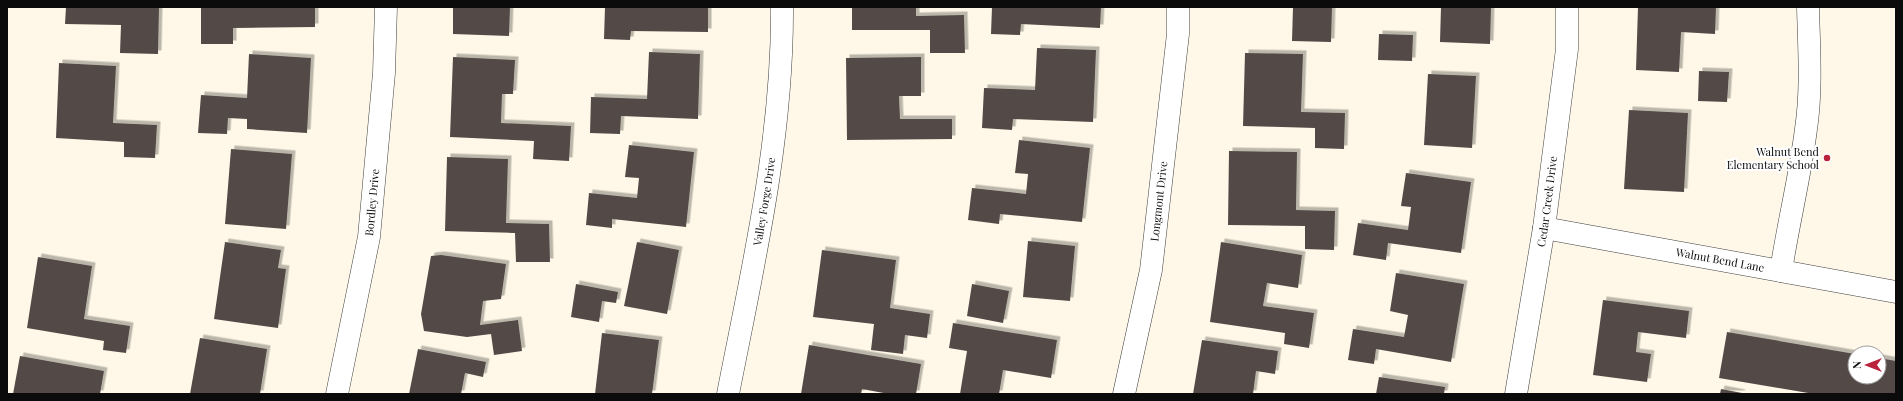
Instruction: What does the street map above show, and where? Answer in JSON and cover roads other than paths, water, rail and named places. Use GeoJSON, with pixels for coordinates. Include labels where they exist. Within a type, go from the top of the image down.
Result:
{"type":"FeatureCollection","features":[{"type":"Feature","properties":{"kind":"street","name":"Bordley Drive"},"geometry":{"type":"LineString","coordinates":[[337,394],[369,237],[384,73],[386,7]]}},
{"type":"Feature","properties":{"kind":"street","name":"Valley Forge Drive"},"geometry":{"type":"LineString","coordinates":[[728,394],[770,177],[782,36],[782,7]]}},
{"type":"Feature","properties":{"kind":"street","name":"Longmont Drive"},"geometry":{"type":"LineString","coordinates":[[1124,394],[1151,270],[1178,34],[1178,7]]}},
{"type":"Feature","properties":{"kind":"street","name":"Cedar Creek Drive"},"geometry":{"type":"LineString","coordinates":[[1516,394],[1544,228],[1567,49],[1567,7]]}},
{"type":"Feature","properties":{"kind":"street"},"geometry":{"type":"LineString","coordinates":[[1781,271],[1806,130],[1810,88],[1808,7]]}},
{"type":"Feature","properties":{"kind":"street","name":"Walnut Bend Lane"},"geometry":{"type":"LineString","coordinates":[[1544,228],[1896,292]]}},
{"type":"Feature","properties":{"kind":"place","name":"Walnut Bend Elementary School"},"geometry":{"type":"Point","coordinates":[1827,158]}}]}
